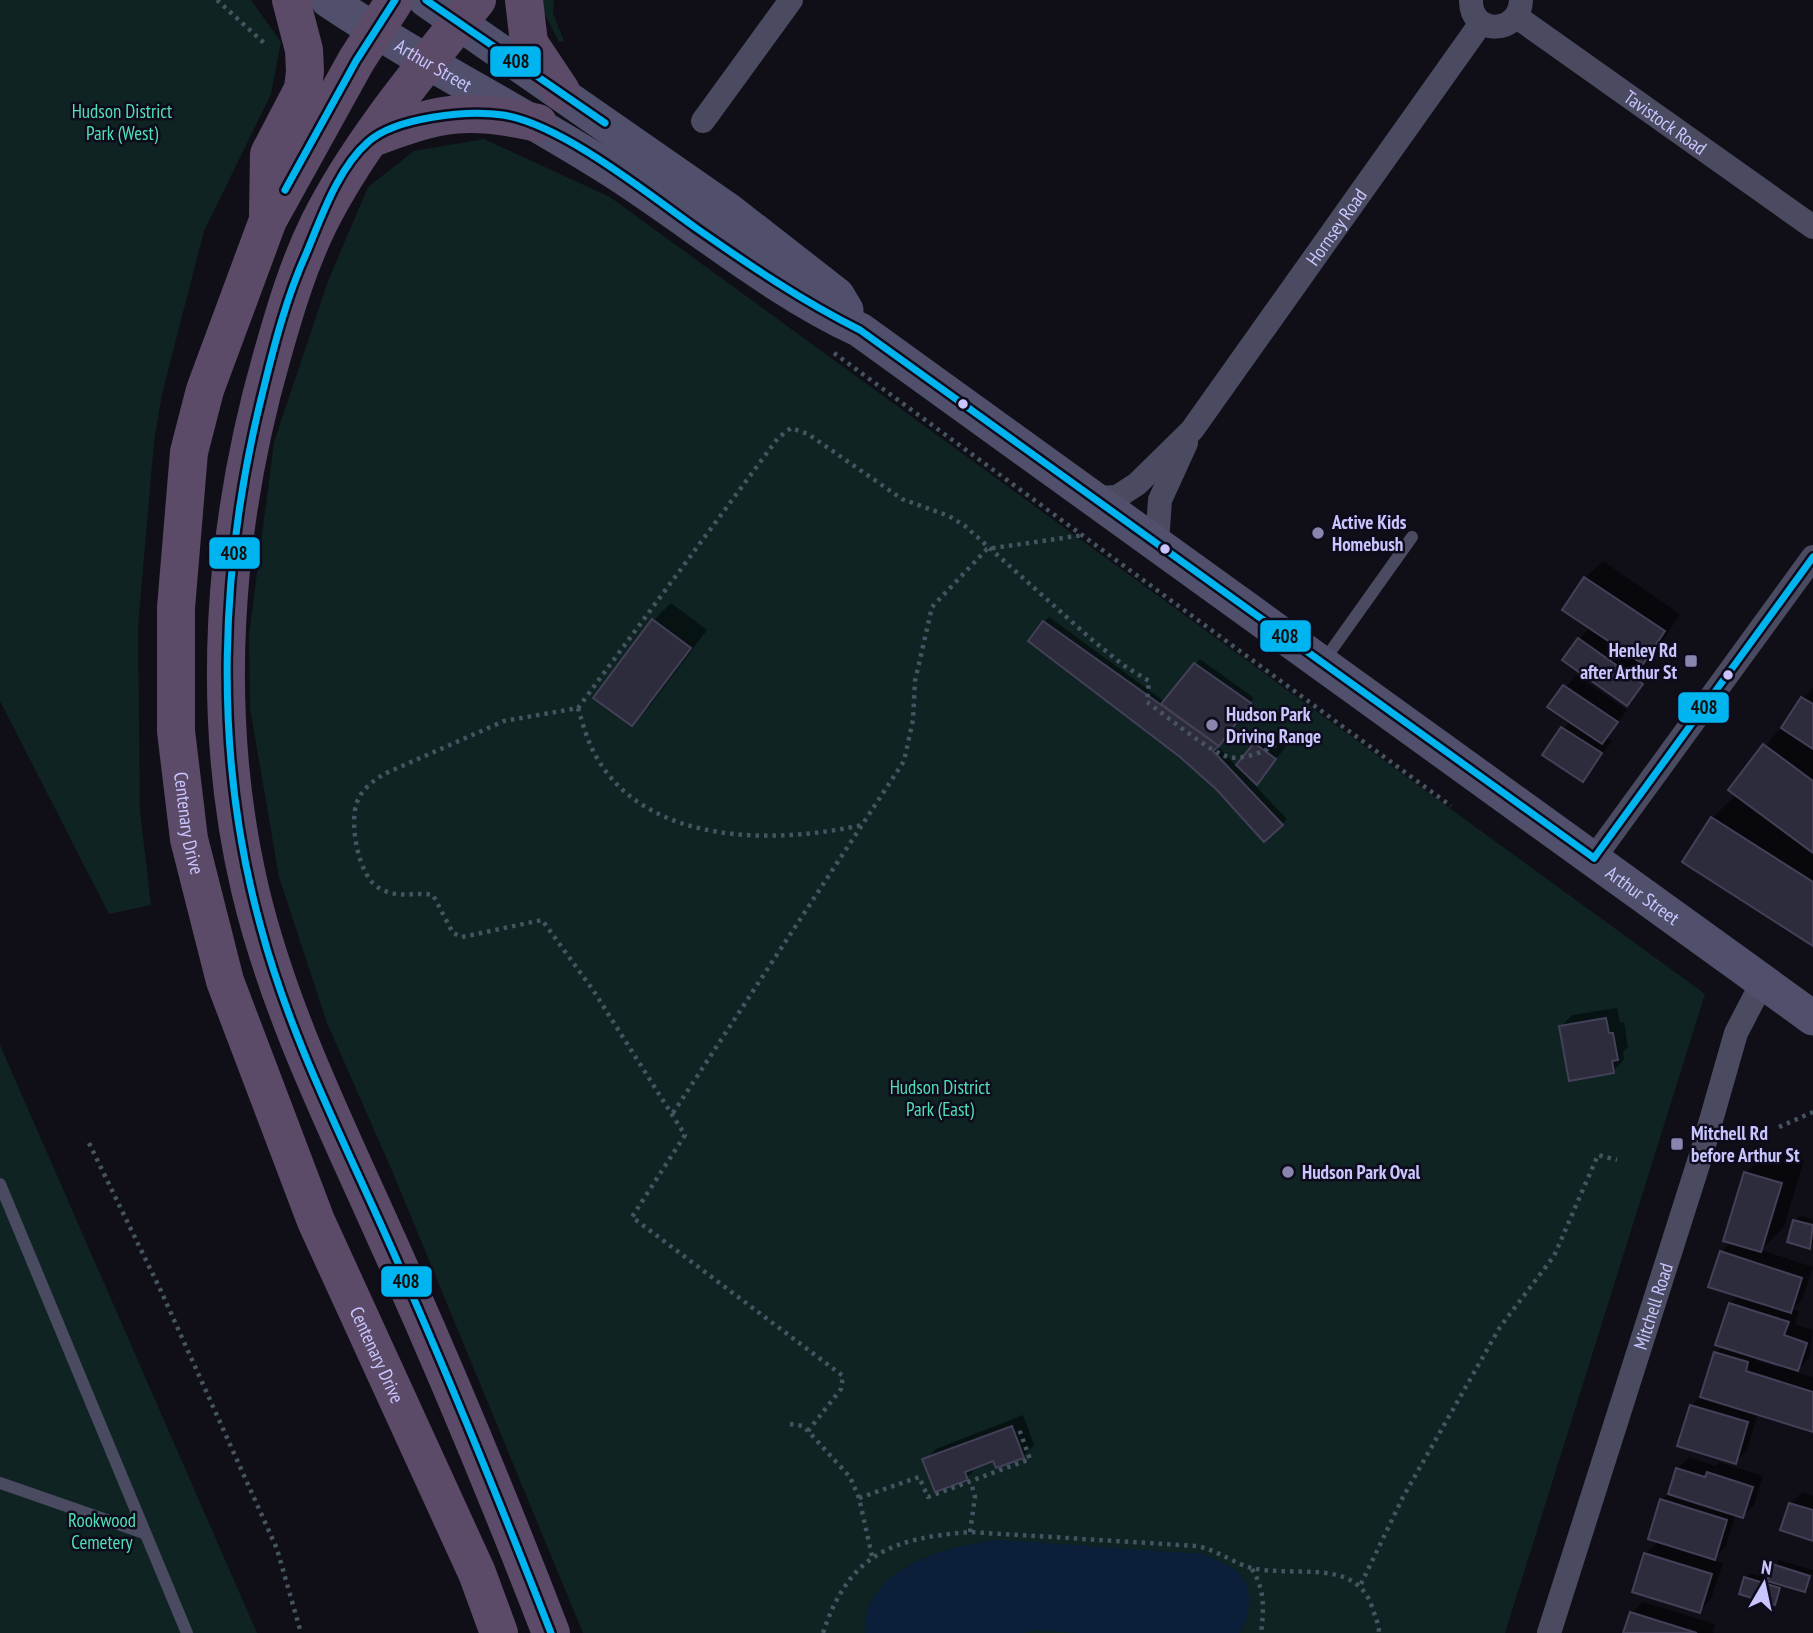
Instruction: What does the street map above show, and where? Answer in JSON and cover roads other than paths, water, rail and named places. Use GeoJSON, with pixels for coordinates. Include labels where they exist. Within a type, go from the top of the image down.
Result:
{"type":"FeatureCollection","features":[{"type":"Feature","properties":{"kind":"highway"},"geometry":{"type":"LineString","coordinates":[[268,220],[269,154],[303,89],[305,71],[304,50],[291,0]]}},
{"type":"Feature","properties":{"kind":"highway","name":"Centenary Drive"},"geometry":{"type":"LineString","coordinates":[[396,0],[323,119],[268,220],[205,390],[189,452],[176,608],[176,718],[189,839],[225,981],[316,1221],[477,1573],[499,1633]]}},
{"type":"Feature","properties":{"kind":"highway"},"geometry":{"type":"LineString","coordinates":[[524,0],[529,43],[561,92]]}},
{"type":"Feature","properties":{"kind":"highway"},"geometry":{"type":"LineString","coordinates":[[468,11],[372,138],[320,221],[293,281],[261,394],[244,471],[227,608],[226,705],[236,807],[254,901],[275,974],[312,1070],[417,1306],[551,1633]]}},
{"type":"Feature","properties":{"kind":"highway"},"geometry":{"type":"LineString","coordinates":[[372,138],[420,120],[452,112],[502,115],[538,123]]}},
{"type":"Feature","properties":{"kind":"main road","name":"Arthur Street"},"geometry":{"type":"LineString","coordinates":[[328,0],[375,32],[538,123],[646,191],[824,313],[860,330],[1813,1018]]}},
{"type":"Feature","properties":{"kind":"main road","name":"Arthur Street"},"geometry":{"type":"LineString","coordinates":[[426,0],[468,11],[561,92],[727,210],[837,295],[860,330]]}},
{"type":"Feature","properties":{"kind":"street"},"geometry":{"type":"LineString","coordinates":[[703,121],[791,0]]}},
{"type":"Feature","properties":{"kind":"street"},"geometry":{"type":"LineString","coordinates":[[1471,0],[1473,13],[1488,27],[1504,26],[1519,8]]}},
{"type":"Feature","properties":{"kind":"street","name":"Tavistock Road"},"geometry":{"type":"LineString","coordinates":[[1519,8],[1813,227]]}},
{"type":"Feature","properties":{"kind":"street","name":"Hornsey Road"},"geometry":{"type":"LineString","coordinates":[[1093,498],[1117,498],[1137,484],[1192,430],[1481,23]]}},
{"type":"Feature","properties":{"kind":"street","name":"Hornsey Road"},"geometry":{"type":"LineString","coordinates":[[1157,543],[1160,500],[1192,430]]}},
{"type":"Feature","properties":{"kind":"street"},"geometry":{"type":"LineString","coordinates":[[1594,858],[1813,557]]}},
{"type":"Feature","properties":{"kind":"street","name":"Mitchell Road"},"geometry":{"type":"LineString","coordinates":[[1549,1633],[1702,1152],[1736,1033],[1763,981]]}},
{"type":"Feature","properties":{"kind":"lane"},"geometry":{"type":"LineString","coordinates":[[1321,664],[1412,537]]}},
{"type":"Feature","properties":{"kind":"lane"},"geometry":{"type":"LineString","coordinates":[[0,1184],[187,1633]]}},
{"type":"Feature","properties":{"kind":"lane"},"geometry":{"type":"LineString","coordinates":[[0,1483],[144,1533]]}},
{"type":"Feature","properties":{"kind":"water"},"geometry":{"type":"Polygon","coordinates":[[[1003,1540],[1202,1554],[1228,1565],[1245,1581],[1249,1596],[1246,1620],[1239,1633],[1079,1633],[1032,1630],[1023,1633],[865,1633],[868,1610],[878,1591],[893,1576],[913,1563],[936,1554],[982,1542],[1003,1540]]]}},
{"type":"Feature","properties":{"kind":"place","name":"Active Kids Homebush"},"geometry":{"type":"Point","coordinates":[1318,533]}},
{"type":"Feature","properties":{"kind":"place","name":"Henley Rd after Arthur St"},"geometry":{"type":"Point","coordinates":[1691,661]}},
{"type":"Feature","properties":{"kind":"place","name":"Hudson Park Driving Range"},"geometry":{"type":"Point","coordinates":[1212,725]}},
{"type":"Feature","properties":{"kind":"place","name":"Mitchell Rd before Arthur St"},"geometry":{"type":"Point","coordinates":[1677,1144]}},
{"type":"Feature","properties":{"kind":"place","name":"Hudson Park Oval"},"geometry":{"type":"Point","coordinates":[1288,1172]}},
{"type":"Feature","properties":{"kind":"park label","name":"Hudson District Park (West)"},"geometry":{"type":"Point","coordinates":[122,122]}},
{"type":"Feature","properties":{"kind":"park label","name":"Hudson District Park (East)"},"geometry":{"type":"Point","coordinates":[940,1098]}},
{"type":"Feature","properties":{"kind":"park label","name":"Rookwood Cemetery"},"geometry":{"type":"Point","coordinates":[102,1531]}}]}
